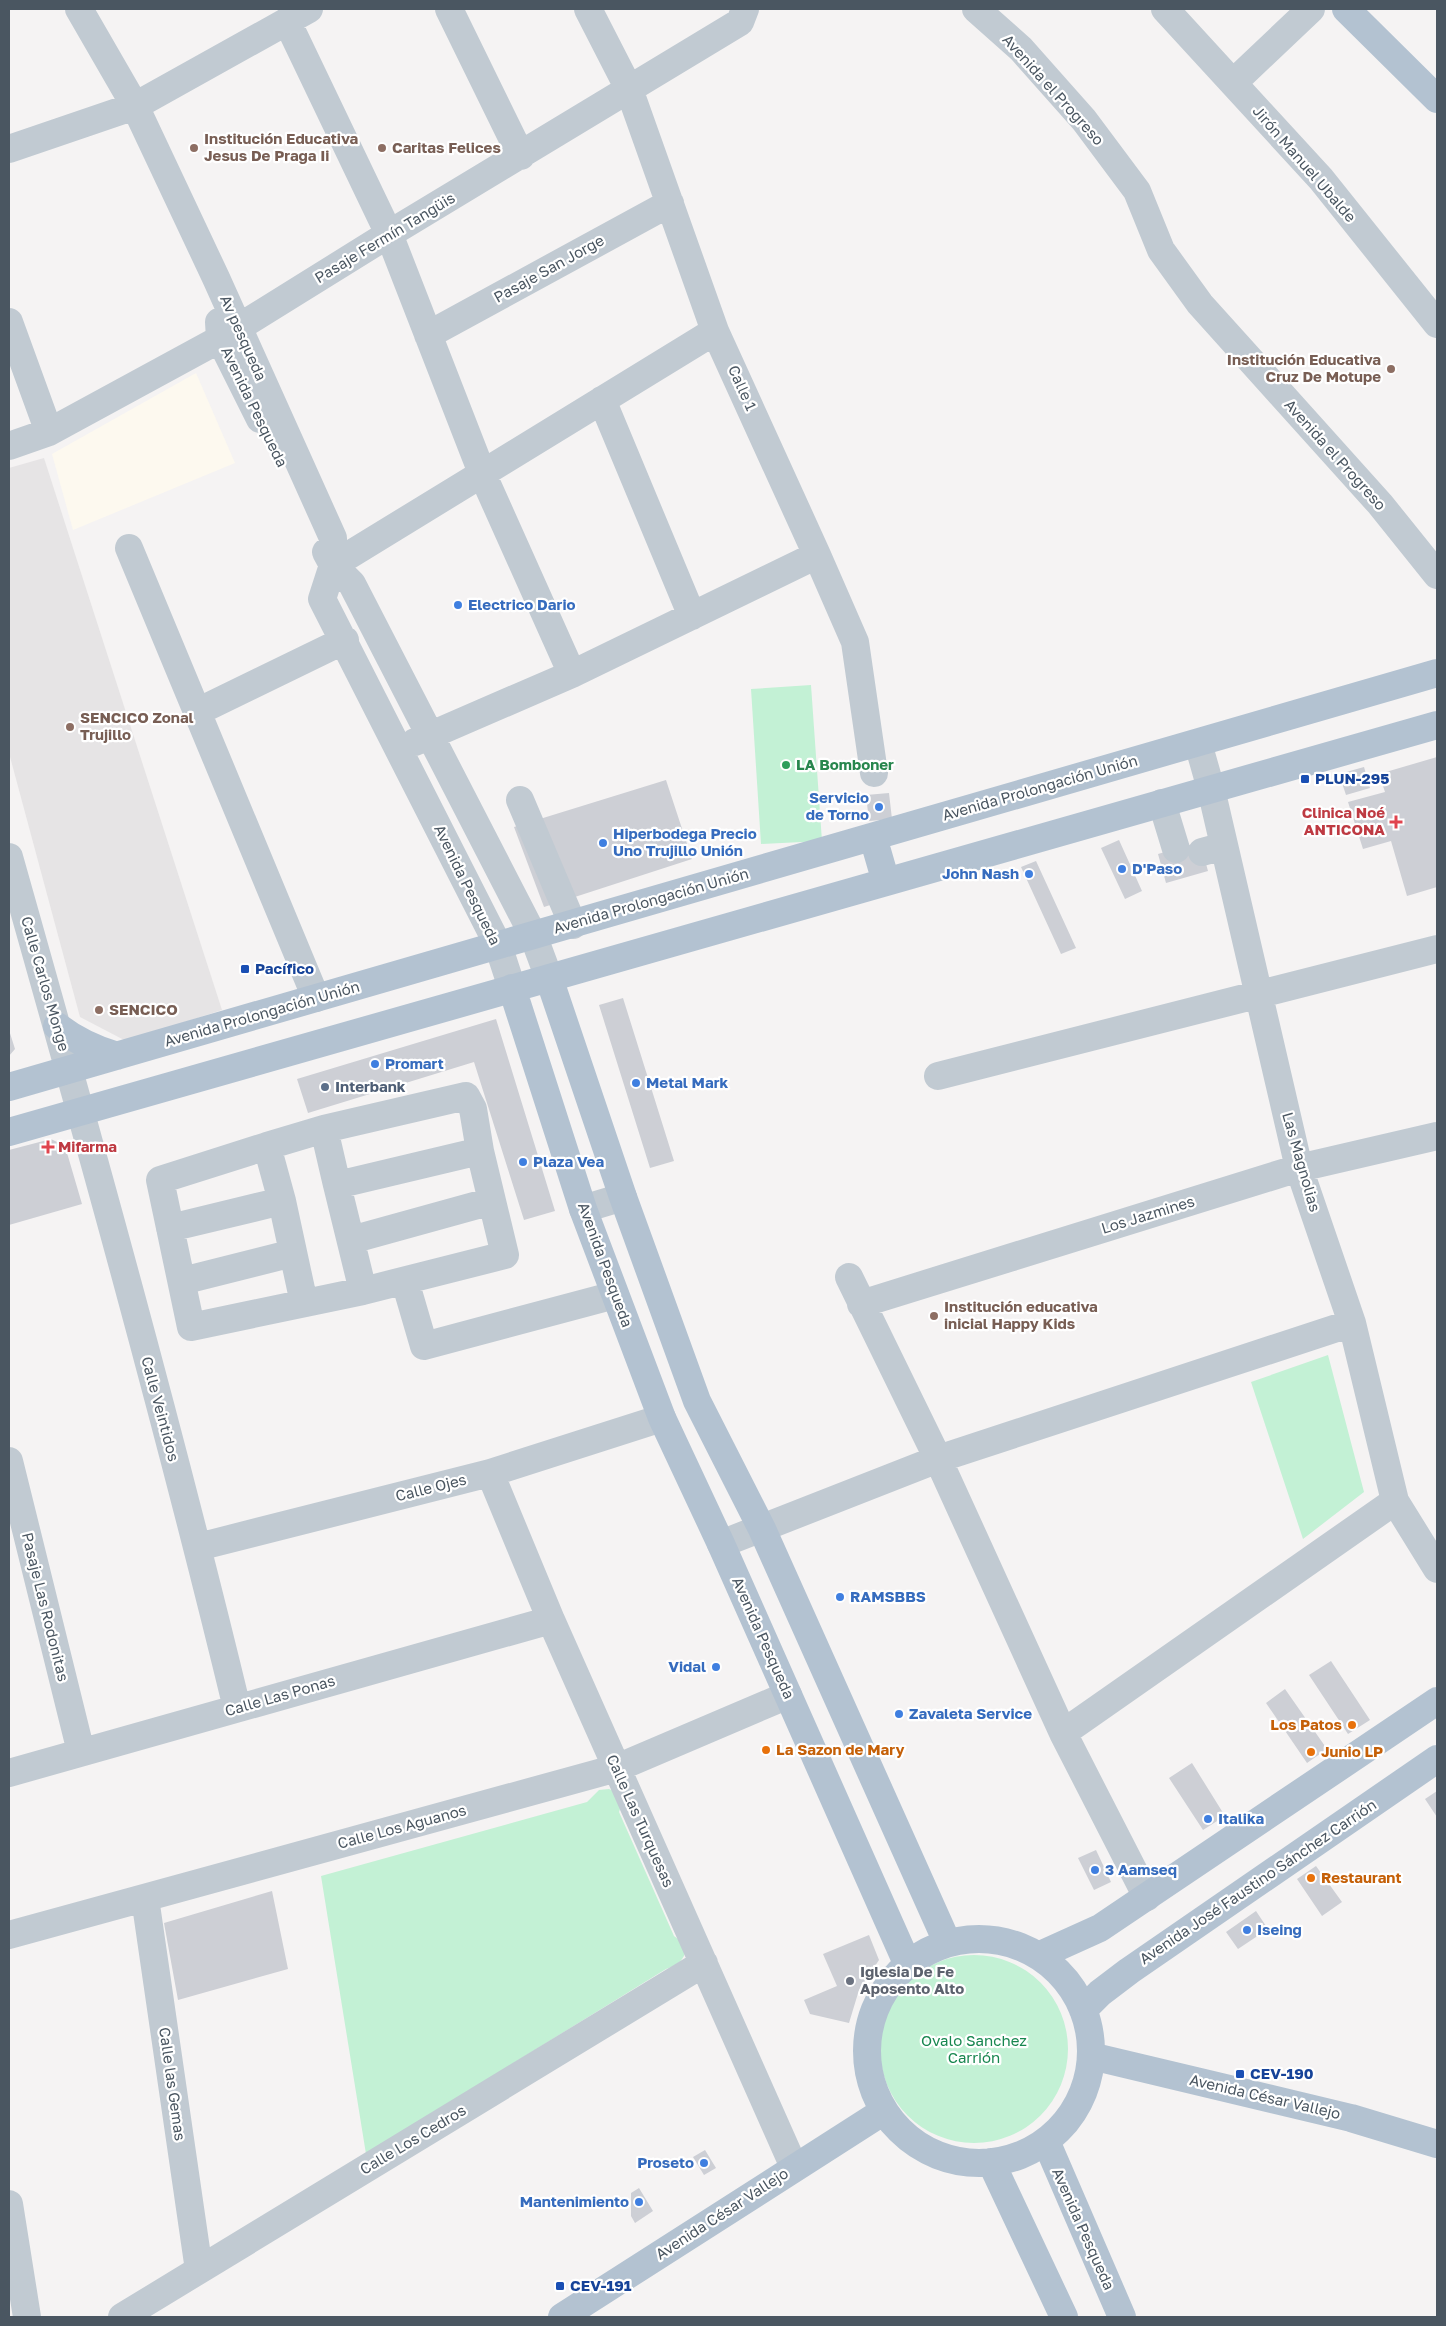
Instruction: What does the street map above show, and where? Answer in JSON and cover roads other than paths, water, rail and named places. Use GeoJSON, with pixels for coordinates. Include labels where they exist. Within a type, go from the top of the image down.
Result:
{"type":"FeatureCollection","features":[{"type":"Feature","properties":{"kind":"main road"},"geometry":{"type":"LineString","coordinates":[[1346,9],[1437,99]]}},
{"type":"Feature","properties":{"kind":"main road","name":"Avenida Prolongación Unión"},"geometry":{"type":"LineString","coordinates":[[9,1087],[1437,673]]}},
{"type":"Feature","properties":{"kind":"main road"},"geometry":{"type":"LineString","coordinates":[[9,1132],[1437,725]]}},
{"type":"Feature","properties":{"kind":"main road"},"geometry":{"type":"LineString","coordinates":[[873,837],[886,882]]}},
{"type":"Feature","properties":{"kind":"main road","name":"Avenida Pesqueda"},"geometry":{"type":"LineString","coordinates":[[550,978],[623,1197],[697,1401],[762,1530],[947,1942]]}},
{"type":"Feature","properties":{"kind":"main road","name":"Avenida Pesqueda"},"geometry":{"type":"LineString","coordinates":[[512,988],[583,1209],[662,1418],[721,1544],[907,1963]]}},
{"type":"Feature","properties":{"kind":"main road"},"geometry":{"type":"LineString","coordinates":[[56,1026],[74,1040],[117,1056]]}},
{"type":"Feature","properties":{"kind":"main road"},"geometry":{"type":"LineString","coordinates":[[1038,1956],[1100,1928],[1437,1701]]}},
{"type":"Feature","properties":{"kind":"main road","name":"Avenida José Faustino Sánchez Carrión"},"geometry":{"type":"LineString","coordinates":[[1083,2010],[1100,1992],[1129,1971],[1437,1759]]}},
{"type":"Feature","properties":{"kind":"main road"},"geometry":{"type":"LineString","coordinates":[[970,1938],[994,1940],[1017,1945],[1038,1956],[1057,1970],[1072,1989],[1083,2010],[1090,2032],[1091,2056],[1085,2088],[1069,2118],[1046,2141],[1020,2156],[991,2162],[966,2162],[941,2157],[912,2141],[884,2111],[870,2081],[866,2048],[871,2016],[885,1987],[907,1963],[926,1951],[947,1942],[970,1938]]}},
{"type":"Feature","properties":{"kind":"main road","name":"Avenida César Vallejo"},"geometry":{"type":"LineString","coordinates":[[1091,2056],[1351,2118],[1437,2146]]}},
{"type":"Feature","properties":{"kind":"main road","name":"Avenida César Vallejo"},"geometry":{"type":"LineString","coordinates":[[562,2317],[884,2111]]}},
{"type":"Feature","properties":{"kind":"main road","name":"Avenida Pesqueda"},"geometry":{"type":"LineString","coordinates":[[1046,2141],[1122,2317]]}},
{"type":"Feature","properties":{"kind":"main road"},"geometry":{"type":"LineString","coordinates":[[991,2162],[1064,2317]]}},
{"type":"Feature","properties":{"kind":"street"},"geometry":{"type":"LineString","coordinates":[[79,9],[135,106]]}},
{"type":"Feature","properties":{"kind":"street"},"geometry":{"type":"LineString","coordinates":[[449,9],[521,156]]}},
{"type":"Feature","properties":{"kind":"street","name":"Calle 1"},"geometry":{"type":"LineString","coordinates":[[588,9],[629,88],[716,331],[818,555],[855,642],[874,773]]}},
{"type":"Feature","properties":{"kind":"street","name":"Pasaje Fermín Tangüis"},"geometry":{"type":"LineString","coordinates":[[9,446],[49,432],[229,333],[740,22],[745,9]]}},
{"type":"Feature","properties":{"kind":"street","name":"Avenida el Progreso"},"geometry":{"type":"LineString","coordinates":[[976,9],[1020,48],[1084,120],[1137,191],[1161,250],[1200,304],[1380,504],[1437,574]]}},
{"type":"Feature","properties":{"kind":"street","name":"Jirón Manuel Ubalde"},"geometry":{"type":"LineString","coordinates":[[1165,9],[1321,179],[1437,324]]}},
{"type":"Feature","properties":{"kind":"street"},"geometry":{"type":"LineString","coordinates":[[1233,83],[1311,9]]}},
{"type":"Feature","properties":{"kind":"street"},"geometry":{"type":"LineString","coordinates":[[9,149],[135,106],[298,15],[389,234],[482,473],[572,674]]}},
{"type":"Feature","properties":{"kind":"street","name":"Av pesqueda"},"geometry":{"type":"LineString","coordinates":[[135,106],[216,278],[229,333]]}},
{"type":"Feature","properties":{"kind":"street","name":"Pasaje San Jorge"},"geometry":{"type":"LineString","coordinates":[[428,335],[670,203]]}},
{"type":"Feature","properties":{"kind":"street"},"geometry":{"type":"LineString","coordinates":[[9,322],[49,432]]}},
{"type":"Feature","properties":{"kind":"street"},"geometry":{"type":"LineString","coordinates":[[333,566],[716,331]]}},
{"type":"Feature","properties":{"kind":"street","name":"Avenida Pesqueda"},"geometry":{"type":"LineString","coordinates":[[229,333],[333,566],[352,584],[533,935],[550,978]]}},
{"type":"Feature","properties":{"kind":"street"},"geometry":{"type":"LineString","coordinates":[[602,400],[692,616]]}},
{"type":"Feature","properties":{"kind":"street"},"geometry":{"type":"LineString","coordinates":[[129,548],[316,998]]}},
{"type":"Feature","properties":{"kind":"street"},"geometry":{"type":"LineString","coordinates":[[400,749],[572,674],[818,555]]}},
{"type":"Feature","properties":{"kind":"street","name":"Avenida Pesqueda"},"geometry":{"type":"LineString","coordinates":[[333,566],[322,599],[345,640],[498,945],[512,988]]}},
{"type":"Feature","properties":{"kind":"street"},"geometry":{"type":"LineString","coordinates":[[197,712],[345,640]]}},
{"type":"Feature","properties":{"kind":"street","name":"Las Magnolias"},"geometry":{"type":"LineString","coordinates":[[1198,743],[1211,789],[1214,849],[1259,994],[1299,1168],[1352,1323],[1395,1501],[1437,1569]]}},
{"type":"Feature","properties":{"kind":"street"},"geometry":{"type":"LineString","coordinates":[[520,800],[573,924]]}},
{"type":"Feature","properties":{"kind":"street"},"geometry":{"type":"LineString","coordinates":[[1162,803],[1176,848]]}},
{"type":"Feature","properties":{"kind":"street","name":"Calle Carlos Monge"},"geometry":{"type":"LineString","coordinates":[[9,857],[17,916],[56,1026],[79,1112]]}},
{"type":"Feature","properties":{"kind":"street"},"geometry":{"type":"LineString","coordinates":[[938,1076],[1437,949]]}},
{"type":"Feature","properties":{"kind":"street"},"geometry":{"type":"LineString","coordinates":[[466,1096],[473,1109],[480,1151],[505,1254],[363,1291],[191,1327],[160,1180],[324,1129],[466,1096]]}},
{"type":"Feature","properties":{"kind":"street","name":"Calle Veintidos"},"geometry":{"type":"LineString","coordinates":[[79,1112],[198,1547],[237,1708]]}},
{"type":"Feature","properties":{"kind":"street"},"geometry":{"type":"LineString","coordinates":[[324,1129],[363,1291]]}},
{"type":"Feature","properties":{"kind":"street","name":"Los Jazmines"},"geometry":{"type":"LineString","coordinates":[[861,1304],[1299,1168],[1437,1136]]}},
{"type":"Feature","properties":{"kind":"street"},"geometry":{"type":"LineString","coordinates":[[267,1146],[282,1201],[304,1303]]}},
{"type":"Feature","properties":{"kind":"street"},"geometry":{"type":"LineString","coordinates":[[337,1185],[480,1151]]}},
{"type":"Feature","properties":{"kind":"street"},"geometry":{"type":"LineString","coordinates":[[583,1209],[623,1197]]}},
{"type":"Feature","properties":{"kind":"street"},"geometry":{"type":"LineString","coordinates":[[351,1240],[492,1200]]}},
{"type":"Feature","properties":{"kind":"street"},"geometry":{"type":"LineString","coordinates":[[170,1228],[282,1201]]}},
{"type":"Feature","properties":{"kind":"street"},"geometry":{"type":"LineString","coordinates":[[182,1281],[293,1253]]}},
{"type":"Feature","properties":{"kind":"street"},"geometry":{"type":"LineString","coordinates":[[850,1278],[938,1459],[1063,1733],[1147,1896]]}},
{"type":"Feature","properties":{"kind":"street"},"geometry":{"type":"LineString","coordinates":[[405,1281],[424,1346],[615,1294]]}},
{"type":"Feature","properties":{"kind":"street"},"geometry":{"type":"LineString","coordinates":[[721,1544],[762,1530],[938,1459],[1352,1323]]}},
{"type":"Feature","properties":{"kind":"street","name":"Calle Ojes"},"geometry":{"type":"LineString","coordinates":[[198,1547],[490,1473],[662,1418]]}},
{"type":"Feature","properties":{"kind":"street","name":"Pasaje Las Rodonitas"},"geometry":{"type":"LineString","coordinates":[[9,1461],[81,1752]]}},
{"type":"Feature","properties":{"kind":"street","name":"Calle Las Turquesas"},"geometry":{"type":"LineString","coordinates":[[490,1473],[551,1620],[794,2167]]}},
{"type":"Feature","properties":{"kind":"street"},"geometry":{"type":"LineString","coordinates":[[1063,1733],[1395,1501]]}},
{"type":"Feature","properties":{"kind":"street","name":"Calle Las Ponas"},"geometry":{"type":"LineString","coordinates":[[9,1773],[551,1620]]}},
{"type":"Feature","properties":{"kind":"street","name":"Calle Los Aguanos"},"geometry":{"type":"LineString","coordinates":[[9,1935],[617,1768],[788,1695]]}},
{"type":"Feature","properties":{"kind":"street","name":"Calle las Gemas"},"geometry":{"type":"LineString","coordinates":[[145,1898],[199,2270]]}},
{"type":"Feature","properties":{"kind":"street","name":"Calle Los Cedros"},"geometry":{"type":"LineString","coordinates":[[122,2317],[704,1963]]}},
{"type":"Feature","properties":{"kind":"street"},"geometry":{"type":"LineString","coordinates":[[9,2204],[27,2317]]}},
{"type":"Feature","properties":{"kind":"place","name":"Institución Educativa Jesus De Praga Ii"},"geometry":{"type":"Point","coordinates":[194,148]}},
{"type":"Feature","properties":{"kind":"place","name":"Caritas Felices"},"geometry":{"type":"Point","coordinates":[382,148]}},
{"type":"Feature","properties":{"kind":"place","name":"Institución Educativa Cruz De Motupe"},"geometry":{"type":"Point","coordinates":[1391,369]}},
{"type":"Feature","properties":{"kind":"place","name":"Electrico Dario"},"geometry":{"type":"Point","coordinates":[458,605]}},
{"type":"Feature","properties":{"kind":"place","name":"SENCICO Zonal Trujillo"},"geometry":{"type":"Point","coordinates":[70,727]}},
{"type":"Feature","properties":{"kind":"place","name":"LA Bomboner"},"geometry":{"type":"Point","coordinates":[786,765]}},
{"type":"Feature","properties":{"kind":"place","name":"PLUN-295"},"geometry":{"type":"Point","coordinates":[1305,779]}},
{"type":"Feature","properties":{"kind":"place","name":"Servicio de Torno"},"geometry":{"type":"Point","coordinates":[879,807]}},
{"type":"Feature","properties":{"kind":"place","name":"Clinica Noé ANTICONA"},"geometry":{"type":"Point","coordinates":[1396,822]}},
{"type":"Feature","properties":{"kind":"place","name":"Hiperbodega Precio Uno Trujillo Unión"},"geometry":{"type":"Point","coordinates":[603,843]}},
{"type":"Feature","properties":{"kind":"place","name":"D'Paso"},"geometry":{"type":"Point","coordinates":[1122,869]}},
{"type":"Feature","properties":{"kind":"place","name":"John Nash"},"geometry":{"type":"Point","coordinates":[1029,874]}},
{"type":"Feature","properties":{"kind":"place","name":"Pacífico"},"geometry":{"type":"Point","coordinates":[245,969]}},
{"type":"Feature","properties":{"kind":"place","name":"SENCICO"},"geometry":{"type":"Point","coordinates":[99,1010]}},
{"type":"Feature","properties":{"kind":"place","name":"Promart"},"geometry":{"type":"Point","coordinates":[375,1064]}},
{"type":"Feature","properties":{"kind":"place","name":"Metal Mark"},"geometry":{"type":"Point","coordinates":[636,1083]}},
{"type":"Feature","properties":{"kind":"place","name":"Interbank"},"geometry":{"type":"Point","coordinates":[325,1087]}},
{"type":"Feature","properties":{"kind":"place","name":"Mifarma"},"geometry":{"type":"Point","coordinates":[48,1147]}},
{"type":"Feature","properties":{"kind":"place","name":"Plaza Vea"},"geometry":{"type":"Point","coordinates":[523,1162]}},
{"type":"Feature","properties":{"kind":"place","name":"Institución educativa inicial Happy Kids"},"geometry":{"type":"Point","coordinates":[934,1316]}},
{"type":"Feature","properties":{"kind":"place","name":"RAMSBBS"},"geometry":{"type":"Point","coordinates":[840,1597]}},
{"type":"Feature","properties":{"kind":"place","name":"Vidal"},"geometry":{"type":"Point","coordinates":[716,1667]}},
{"type":"Feature","properties":{"kind":"place","name":"Zavaleta Service"},"geometry":{"type":"Point","coordinates":[899,1714]}},
{"type":"Feature","properties":{"kind":"place","name":"Los Patos"},"geometry":{"type":"Point","coordinates":[1352,1725]}},
{"type":"Feature","properties":{"kind":"place","name":"La Sazon de Mary"},"geometry":{"type":"Point","coordinates":[766,1750]}},
{"type":"Feature","properties":{"kind":"place","name":"Junio LP"},"geometry":{"type":"Point","coordinates":[1311,1752]}},
{"type":"Feature","properties":{"kind":"place","name":"Italika"},"geometry":{"type":"Point","coordinates":[1208,1819]}},
{"type":"Feature","properties":{"kind":"place","name":"3 Aamseq"},"geometry":{"type":"Point","coordinates":[1095,1870]}},
{"type":"Feature","properties":{"kind":"place","name":"Restaurant"},"geometry":{"type":"Point","coordinates":[1311,1878]}},
{"type":"Feature","properties":{"kind":"place","name":"Iseing"},"geometry":{"type":"Point","coordinates":[1247,1930]}},
{"type":"Feature","properties":{"kind":"place","name":"Iglesia De Fe Aposento Alto"},"geometry":{"type":"Point","coordinates":[850,1981]}},
{"type":"Feature","properties":{"kind":"place","name":"CEV-190"},"geometry":{"type":"Point","coordinates":[1240,2074]}},
{"type":"Feature","properties":{"kind":"place","name":"Proseto"},"geometry":{"type":"Point","coordinates":[704,2163]}},
{"type":"Feature","properties":{"kind":"place","name":"Mantenimiento"},"geometry":{"type":"Point","coordinates":[639,2202]}},
{"type":"Feature","properties":{"kind":"place","name":"CEV-191"},"geometry":{"type":"Point","coordinates":[560,2286]}},
{"type":"Feature","properties":{"kind":"park label","name":"Ovalo Sanchez Carrión"},"geometry":{"type":"Point","coordinates":[974,2050]}}]}
